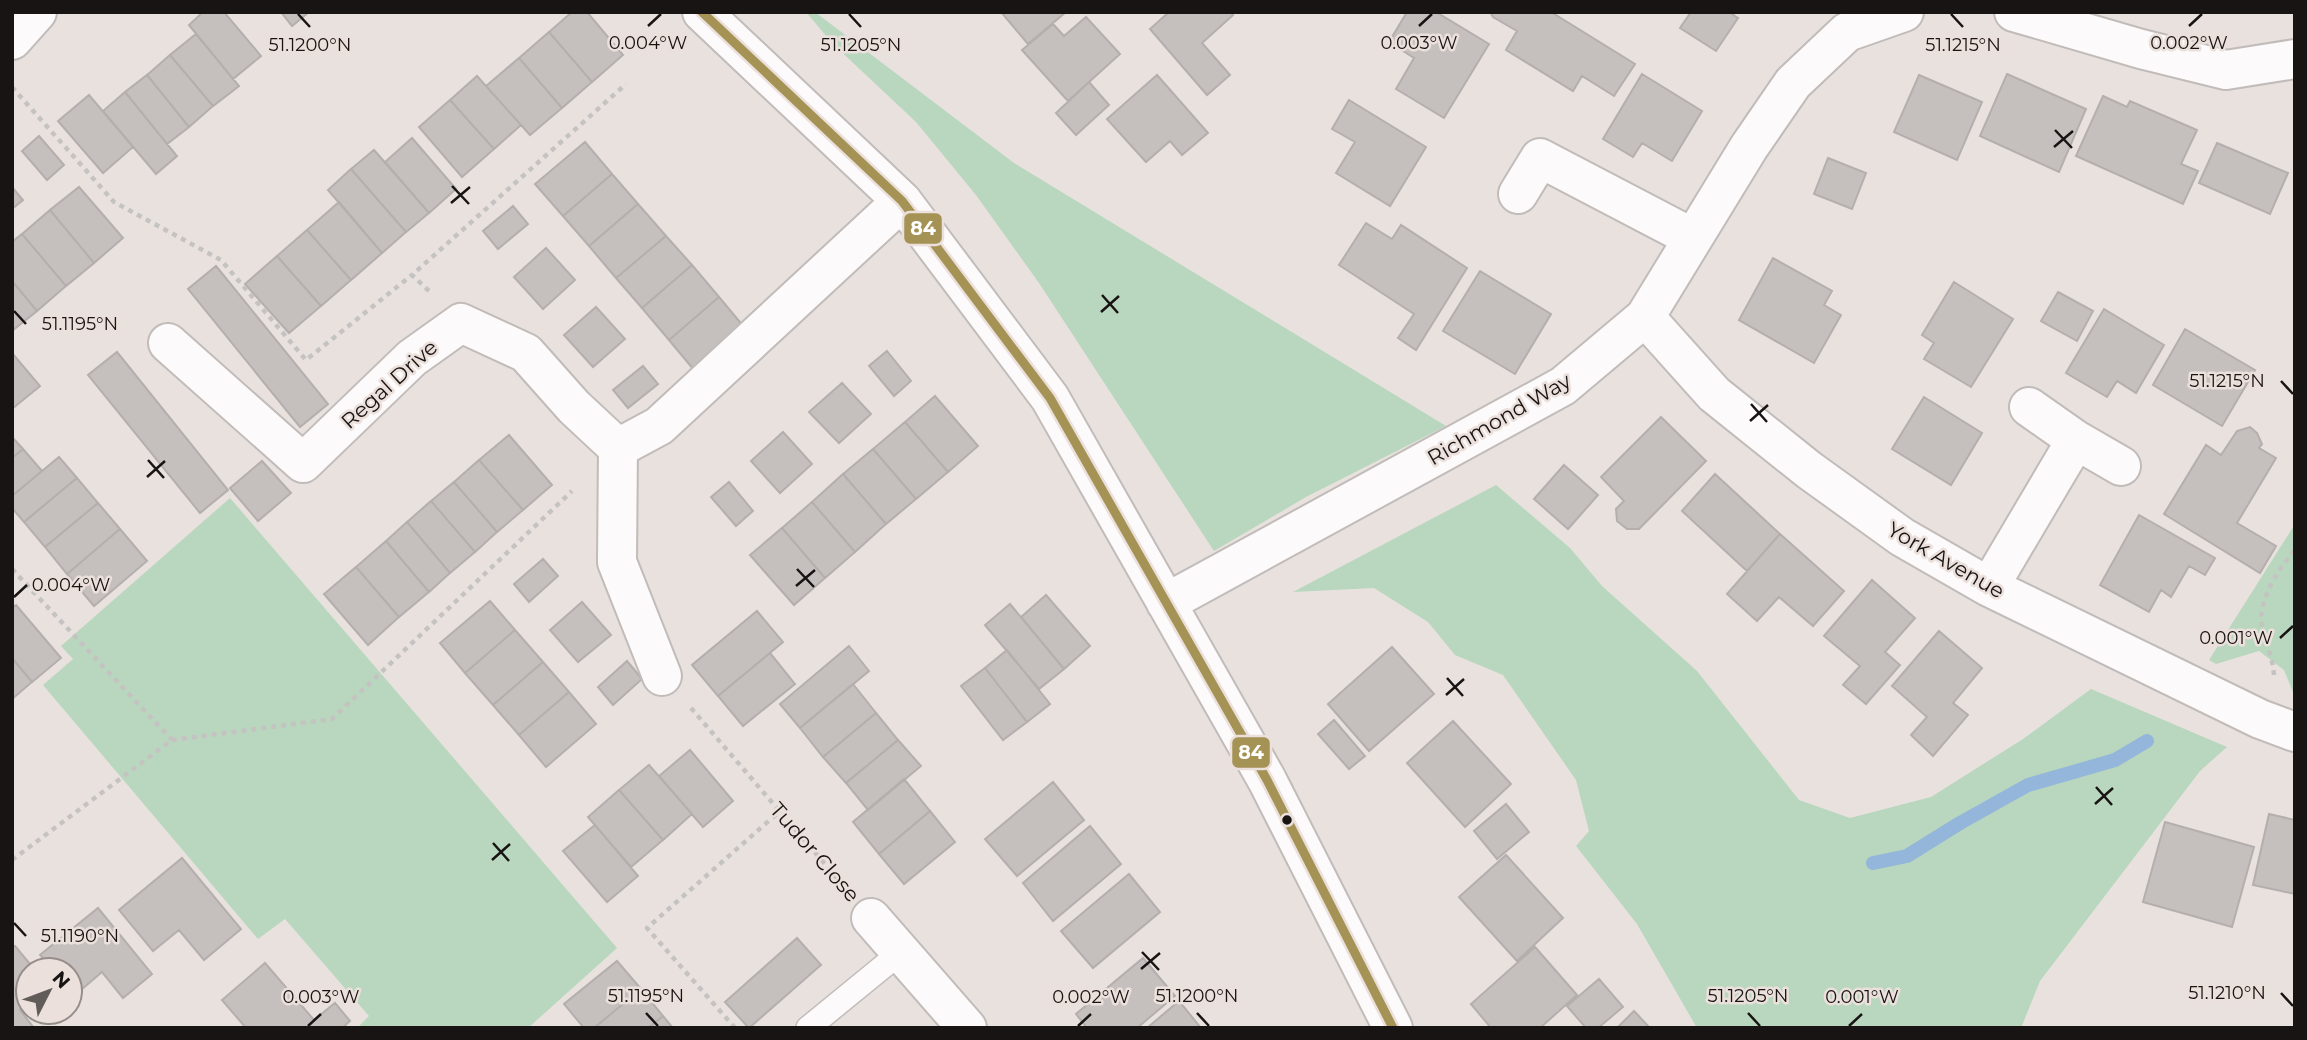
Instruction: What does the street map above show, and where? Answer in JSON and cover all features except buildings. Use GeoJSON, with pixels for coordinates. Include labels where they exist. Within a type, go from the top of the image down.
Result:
{"type":"FeatureCollection","features":[{"type":"Feature","properties":{"kind":"street"},"geometry":{"type":"LineString","coordinates":[[12,40],[37,12]]}},
{"type":"Feature","properties":{"kind":"street"},"geometry":{"type":"LineString","coordinates":[[702,12],[902,201],[1051,398],[1267,780],[1393,1028]]}},
{"type":"Feature","properties":{"kind":"street","name":"Richmond Way"},"geometry":{"type":"LineString","coordinates":[[1166,603],[1563,386],[1645,317],[1749,147],[1793,83],[1841,22],[1904,12]]}},
{"type":"Feature","properties":{"kind":"street"},"geometry":{"type":"LineString","coordinates":[[2014,12],[2141,49],[2226,70],[2295,59]]}},
{"type":"Feature","properties":{"kind":"street"},"geometry":{"type":"LineString","coordinates":[[1518,194],[1540,159],[1693,238]]}},
{"type":"Feature","properties":{"kind":"street"},"geometry":{"type":"LineString","coordinates":[[618,448],[659,426],[902,201]]}},
{"type":"Feature","properties":{"kind":"street","name":"York Avenue"},"geometry":{"type":"LineString","coordinates":[[1645,317],[1714,394],[1809,470],[1902,537],[1989,587],[2260,719],[2295,732]]}},
{"type":"Feature","properties":{"kind":"street"},"geometry":{"type":"LineString","coordinates":[[461,323],[526,353],[574,407],[618,448],[617,562],[662,676]]}},
{"type":"Feature","properties":{"kind":"street","name":"Regal Drive"},"geometry":{"type":"LineString","coordinates":[[168,343],[303,463],[411,358],[461,323]]}},
{"type":"Feature","properties":{"kind":"street"},"geometry":{"type":"LineString","coordinates":[[2029,407],[2076,440],[2121,466]]}},
{"type":"Feature","properties":{"kind":"street"},"geometry":{"type":"LineString","coordinates":[[1989,587],[2076,440]]}},
{"type":"Feature","properties":{"kind":"street","name":"Tudor Close"},"geometry":{"type":"LineString","coordinates":[[871,918],[967,1028]]}},
{"type":"Feature","properties":{"kind":"lane"},"geometry":{"type":"LineString","coordinates":[[808,1028],[901,952]]}},
{"type":"Feature","properties":{"kind":"path"},"geometry":{"type":"LineString","coordinates":[[12,86],[114,202],[221,260],[306,360],[412,275],[626,84]]}},
{"type":"Feature","properties":{"kind":"path"},"geometry":{"type":"LineString","coordinates":[[412,275],[461,323]]}},
{"type":"Feature","properties":{"kind":"path"},"geometry":{"type":"LineString","coordinates":[[13,857],[172,740],[332,719],[618,448]]}},
{"type":"Feature","properties":{"kind":"path"},"geometry":{"type":"LineString","coordinates":[[2260,719],[2274,673],[2261,622],[2267,592],[2283,564],[2295,550]]}},
{"type":"Feature","properties":{"kind":"path"},"geometry":{"type":"LineString","coordinates":[[12,569],[172,740]]}},
{"type":"Feature","properties":{"kind":"path","name":"Tudor Close"},"geometry":{"type":"LineString","coordinates":[[662,676],[871,918]]}},
{"type":"Feature","properties":{"kind":"path"},"geometry":{"type":"LineString","coordinates":[[735,1028],[647,928],[780,811]]}},
{"type":"Feature","properties":{"kind":"green space"},"geometry":{"type":"Polygon","coordinates":[[[806,12],[815,12],[1014,163],[1446,426],[1306,497],[1214,551],[1039,283],[976,195],[916,122],[832,43],[806,12]]]}},
{"type":"Feature","properties":{"kind":"green space"},"geometry":{"type":"Polygon","coordinates":[[[1496,485],[1570,548],[1602,586],[1697,671],[1799,800],[1850,818],[1931,797],[2023,739],[2091,689],[2227,747],[2200,771],[2040,981],[2021,1028],[1697,1028],[1637,924],[1576,846],[1589,831],[1576,780],[1503,675],[1455,655],[1428,622],[1374,588],[1293,592],[1496,485]]]}},
{"type":"Feature","properties":{"kind":"green space"},"geometry":{"type":"Polygon","coordinates":[[[230,498],[617,948],[528,1028],[357,1028],[369,1016],[285,919],[258,939],[43,685],[73,659],[61,646],[230,498]]]}},
{"type":"Feature","properties":{"kind":"green space"},"geometry":{"type":"Polygon","coordinates":[[[2295,524],[2295,697],[2284,670],[2259,651],[2216,664],[2209,660],[2295,524]]]}},
{"type":"Feature","properties":{"kind":"waterway"},"geometry":{"type":"LineString","coordinates":[[1873,863],[1907,856],[2028,785],[2115,760],[2147,741]]}},
{"type":"Feature","properties":{"kind":"transit line","name":"84"},"geometry":{"type":"LineString","coordinates":[[702,12],[902,201],[1050,398],[1267,780],[1393,1028]]}}]}
